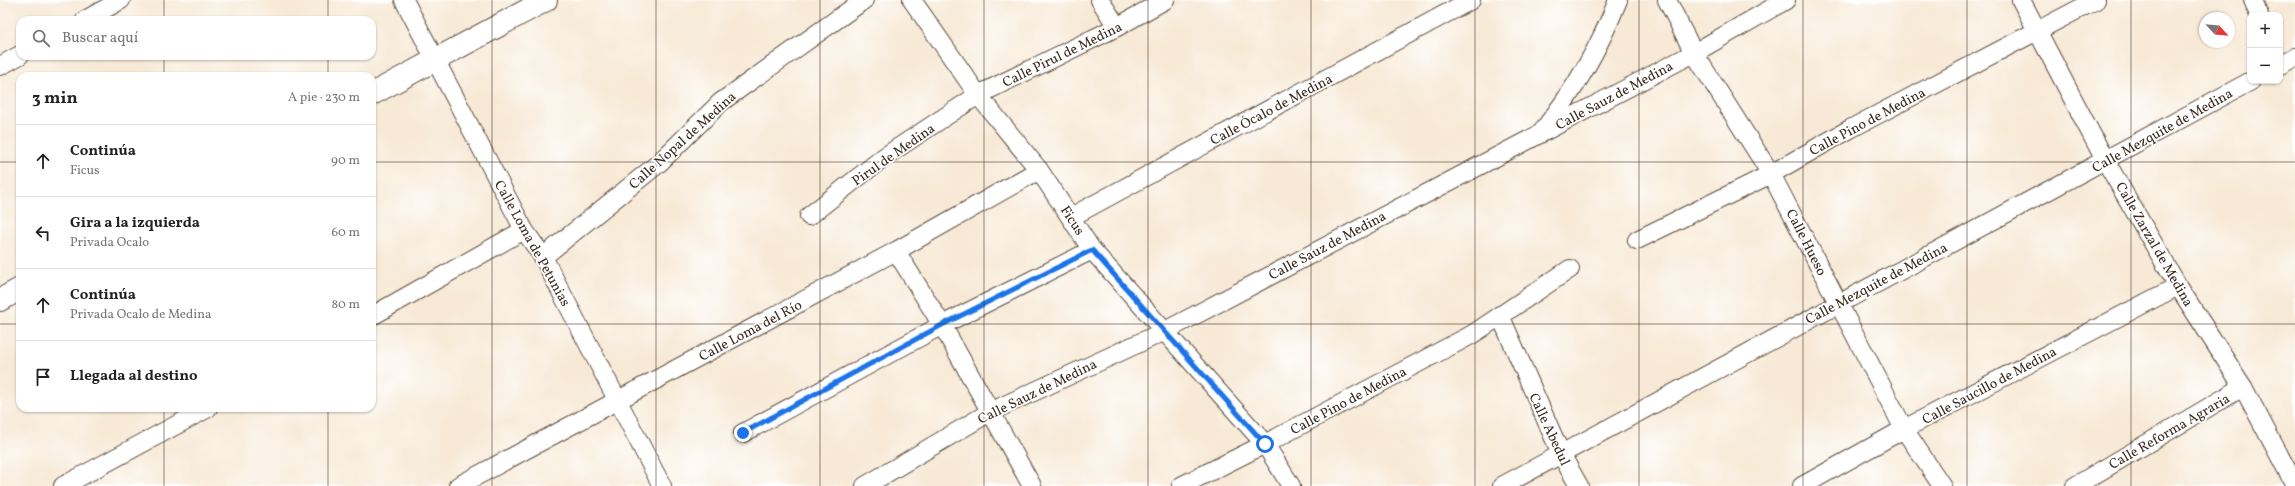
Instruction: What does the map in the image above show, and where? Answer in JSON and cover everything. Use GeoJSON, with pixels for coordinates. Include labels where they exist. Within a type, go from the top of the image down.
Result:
{"type":"FeatureCollection","features":[{"type":"Feature","properties":{"kind":"street"},"geometry":{"type":"LineString","coordinates":[[92,16],[121,0]]}},
{"type":"Feature","properties":{"kind":"street","name":"Calle Loma de Petunias"},"geometry":{"type":"LineString","coordinates":[[404,0],[524,230],[543,257],[662,486]]}},
{"type":"Feature","properties":{"kind":"street"},"geometry":{"type":"LineString","coordinates":[[376,92],[546,0]]}},
{"type":"Feature","properties":{"kind":"street","name":"Calle Nopal de Medina"},"geometry":{"type":"LineString","coordinates":[[543,257],[659,163],[721,102],[864,0]]}},
{"type":"Feature","properties":{"kind":"street","name":"Ficus"},"geometry":{"type":"LineString","coordinates":[[912,0],[978,94],[1039,170],[1092,250],[1163,332],[1265,444],[1291,486]]}},
{"type":"Feature","properties":{"kind":"street"},"geometry":{"type":"LineString","coordinates":[[1100,0],[1117,27]]}},
{"type":"Feature","properties":{"kind":"street","name":"Calle Pirul de Medina"},"geometry":{"type":"LineString","coordinates":[[978,94],[1117,27],[1166,0]]}},
{"type":"Feature","properties":{"kind":"street","name":"Calle Ócalo de Medina"},"geometry":{"type":"LineString","coordinates":[[1071,217],[1471,0]]}},
{"type":"Feature","properties":{"kind":"street"},"geometry":{"type":"LineString","coordinates":[[1540,134],[1579,79],[1598,46],[1618,0]]}},
{"type":"Feature","properties":{"kind":"street","name":"Calle Hueso"},"geometry":{"type":"LineString","coordinates":[[1667,0],[1694,53],[1771,174],[1904,429],[1942,486]]}},
{"type":"Feature","properties":{"kind":"street","name":"Calle Sauz de Medina"},"geometry":{"type":"LineString","coordinates":[[865,486],[990,412],[1163,332],[1694,53],[1786,0]]}},
{"type":"Feature","properties":{"kind":"street","name":"Calle Zarzal de Medina"},"geometry":{"type":"LineString","coordinates":[[2021,0],[2105,160],[2178,286],[2243,387],[2295,485]]}},
{"type":"Feature","properties":{"kind":"street","name":"Calle Pino de Medina"},"geometry":{"type":"LineString","coordinates":[[1637,240],[1771,174],[1850,129],[2038,32],[2096,0]]}},
{"type":"Feature","properties":{"kind":"street"},"geometry":{"type":"LineString","coordinates":[[2253,0],[2258,12]]}},
{"type":"Feature","properties":{"kind":"street"},"geometry":{"type":"LineString","coordinates":[[0,66],[16,57]]}},
{"type":"Feature","properties":{"kind":"street"},"geometry":{"type":"LineString","coordinates":[[2283,63],[2295,57]]}},
{"type":"Feature","properties":{"kind":"street","name":"Calle Mezquite de Medina"},"geometry":{"type":"LineString","coordinates":[[1502,486],[1837,303],[2247,83]]}},
{"type":"Feature","properties":{"kind":"street","name":"Pirul de Medina"},"geometry":{"type":"LineString","coordinates":[[809,216],[884,157],[978,94]]}},
{"type":"Feature","properties":{"kind":"street","name":"Calle Loma del Río"},"geometry":{"type":"LineString","coordinates":[[458,486],[619,402],[896,251],[1039,170]]}},
{"type":"Feature","properties":{"kind":"street"},"geometry":{"type":"LineString","coordinates":[[376,314],[524,230]]}},
{"type":"Feature","properties":{"kind":"street"},"geometry":{"type":"LineString","coordinates":[[743,433],[942,325],[1092,250]]}},
{"type":"Feature","properties":{"kind":"street"},"geometry":{"type":"LineString","coordinates":[[896,251],[942,325],[1032,486]]}},
{"type":"Feature","properties":{"kind":"street","name":"Calle Pino de Medina"},"geometry":{"type":"LineString","coordinates":[[1181,486],[1265,444],[1473,334],[1570,269]]}},
{"type":"Feature","properties":{"kind":"street","name":"Calle Saucillo de Medina"},"geometry":{"type":"LineString","coordinates":[[1802,486],[1904,429],[2178,286]]}},
{"type":"Feature","properties":{"kind":"street"},"geometry":{"type":"LineString","coordinates":[[0,300],[16,290]]}},
{"type":"Feature","properties":{"kind":"street","name":"Calle Abedul"},"geometry":{"type":"LineString","coordinates":[[1500,315],[1523,371],[1561,454],[1579,486]]}},
{"type":"Feature","properties":{"kind":"street","name":"Calle Reforma Agraria"},"geometry":{"type":"LineString","coordinates":[[2074,486],[2243,387]]}},
{"type":"Feature","properties":{"kind":"street"},"geometry":{"type":"LineString","coordinates":[[63,486],[201,412]]}},
{"type":"Feature","properties":{"kind":"route"},"geometry":{"type":"LineString","coordinates":[[743,433],[942,325],[1092,250],[1163,332],[1265,444]]}}]}
